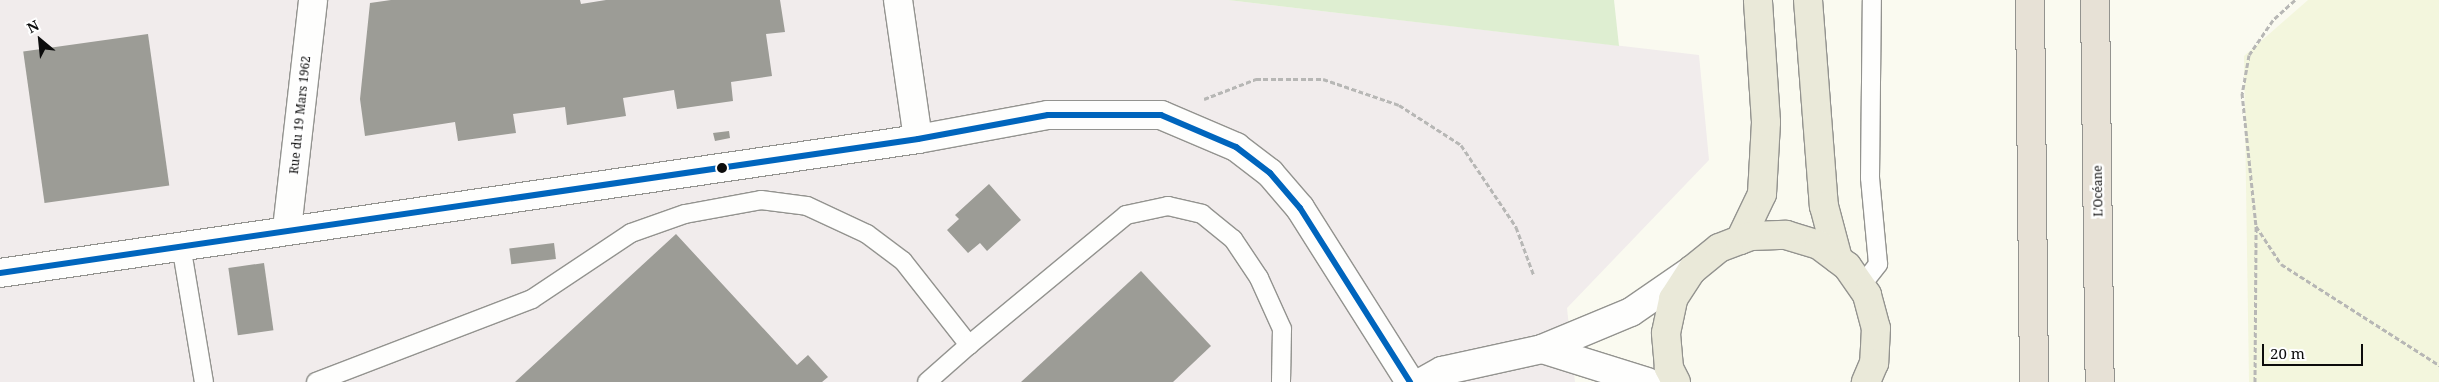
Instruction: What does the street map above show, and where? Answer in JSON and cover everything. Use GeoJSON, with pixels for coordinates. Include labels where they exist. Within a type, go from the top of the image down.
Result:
{"type":"FeatureCollection","features":[{"type":"Feature","properties":{"kind":"highway"},"geometry":{"type":"LineString","coordinates":[[2030,0],[2034,382]]}},
{"type":"Feature","properties":{"kind":"highway","name":"L’Océane"},"geometry":{"type":"LineString","coordinates":[[2095,0],[2100,382]]}},
{"type":"Feature","properties":{"kind":"main road"},"geometry":{"type":"LineString","coordinates":[[1740,240],[1762,194],[1766,122],[1758,0]]}},
{"type":"Feature","properties":{"kind":"main road"},"geometry":{"type":"LineString","coordinates":[[1808,0],[1824,206],[1838,259]]}},
{"type":"Feature","properties":{"kind":"main road"},"geometry":{"type":"LineString","coordinates":[[1676,382],[1669,368],[1666,333],[1673,299],[1692,270],[1719,248],[1740,240],[1751,236],[1786,235],[1819,245],[1838,259],[1867,294],[1876,328],[1874,362],[1866,382]]}},
{"type":"Feature","properties":{"kind":"street","name":"Rue du 19 Mars 1962"},"geometry":{"type":"LineString","coordinates":[[288,230],[313,0]]}},
{"type":"Feature","properties":{"kind":"street"},"geometry":{"type":"LineString","coordinates":[[898,0],[918,139]]}},
{"type":"Feature","properties":{"kind":"street"},"geometry":{"type":"LineString","coordinates":[[0,273],[918,139],[1048,115],[1161,115],[1236,147],[1270,173],[1300,208],[1410,382]]}},
{"type":"Feature","properties":{"kind":"street"},"geometry":{"type":"LineString","coordinates":[[1422,382],[1442,371],[1542,349],[1632,312],[1692,270]]}},
{"type":"Feature","properties":{"kind":"street"},"geometry":{"type":"LineString","coordinates":[[1542,349],[1647,382]]}},
{"type":"Feature","properties":{"kind":"lane"},"geometry":{"type":"LineString","coordinates":[[1861,286],[1878,264],[1870,178],[1872,0]]}},
{"type":"Feature","properties":{"kind":"lane"},"geometry":{"type":"LineString","coordinates":[[316,382],[532,299],[631,233],[685,214],[761,200],[807,206],[867,234],[903,261],[970,345]]}},
{"type":"Feature","properties":{"kind":"lane"},"geometry":{"type":"LineString","coordinates":[[927,382],[1126,215],[1168,206],[1202,214],[1233,239],[1259,278],[1282,329],[1281,382]]}},
{"type":"Feature","properties":{"kind":"lane"},"geometry":{"type":"LineString","coordinates":[[181,246],[204,382]]}},
{"type":"Feature","properties":{"kind":"path"},"geometry":{"type":"LineString","coordinates":[[2254,382],[2256,226],[2242,93],[2249,55],[2273,20],[2295,0]]}},
{"type":"Feature","properties":{"kind":"path"},"geometry":{"type":"LineString","coordinates":[[1161,115],[1256,79],[1323,79],[1399,105],[1461,145],[1516,227],[1534,276]]}},
{"type":"Feature","properties":{"kind":"path"},"geometry":{"type":"LineString","coordinates":[[2256,226],[2281,264],[2439,365]]}},
{"type":"Feature","properties":{"kind":"shaded area"},"geometry":{"type":"Polygon","coordinates":[[[0,0],[1228,0],[1699,55],[1709,160],[1567,308],[1575,382],[0,382],[0,0]]]}},
{"type":"Feature","properties":{"kind":"green space"},"geometry":{"type":"Polygon","coordinates":[[[1228,0],[1614,0],[1619,46],[1228,0]]]}},
{"type":"Feature","properties":{"kind":"green space"},"geometry":{"type":"Polygon","coordinates":[[[2308,0],[2439,0],[2439,382],[2249,382],[2244,56],[2308,0]]]}},
{"type":"Feature","properties":{"kind":"building"},"geometry":{"type":"Polygon","coordinates":[[[391,0],[580,0],[581,4],[606,0],[780,0],[785,32],[766,34],[772,76],[731,82],[733,101],[677,109],[674,90],[623,98],[626,116],[567,125],[565,107],[513,114],[516,133],[458,141],[455,122],[365,136],[360,99],[370,3],[391,0]]]}},
{"type":"Feature","properties":{"kind":"building"},"geometry":{"type":"Polygon","coordinates":[[[148,34],[169,186],[45,203],[23,52],[148,34]]]}},
{"type":"Feature","properties":{"kind":"building"},"geometry":{"type":"Polygon","coordinates":[[[729,131],[730,138],[715,141],[713,133],[729,131]]]}},
{"type":"Feature","properties":{"kind":"building"},"geometry":{"type":"Polygon","coordinates":[[[989,184],[1021,220],[987,251],[980,243],[968,253],[947,230],[959,219],[955,215],[989,184]]]}},
{"type":"Feature","properties":{"kind":"building"},"geometry":{"type":"Polygon","coordinates":[[[676,234],[797,365],[808,355],[828,377],[822,382],[515,382],[676,234]]]}},
{"type":"Feature","properties":{"kind":"building"},"geometry":{"type":"Polygon","coordinates":[[[554,243],[556,259],[511,264],[509,248],[554,243]]]}},
{"type":"Feature","properties":{"kind":"building"},"geometry":{"type":"Polygon","coordinates":[[[264,263],[273,330],[238,335],[228,268],[264,263]]]}},
{"type":"Feature","properties":{"kind":"building"},"geometry":{"type":"Polygon","coordinates":[[[1141,271],[1211,346],[1173,382],[1021,382],[1141,271]]]}},
{"type":"Feature","properties":{"kind":"transit line"},"geometry":{"type":"LineString","coordinates":[[0,273],[918,139],[1048,115],[1161,115],[1236,147],[1270,173],[1300,208],[1410,382]]}}]}
